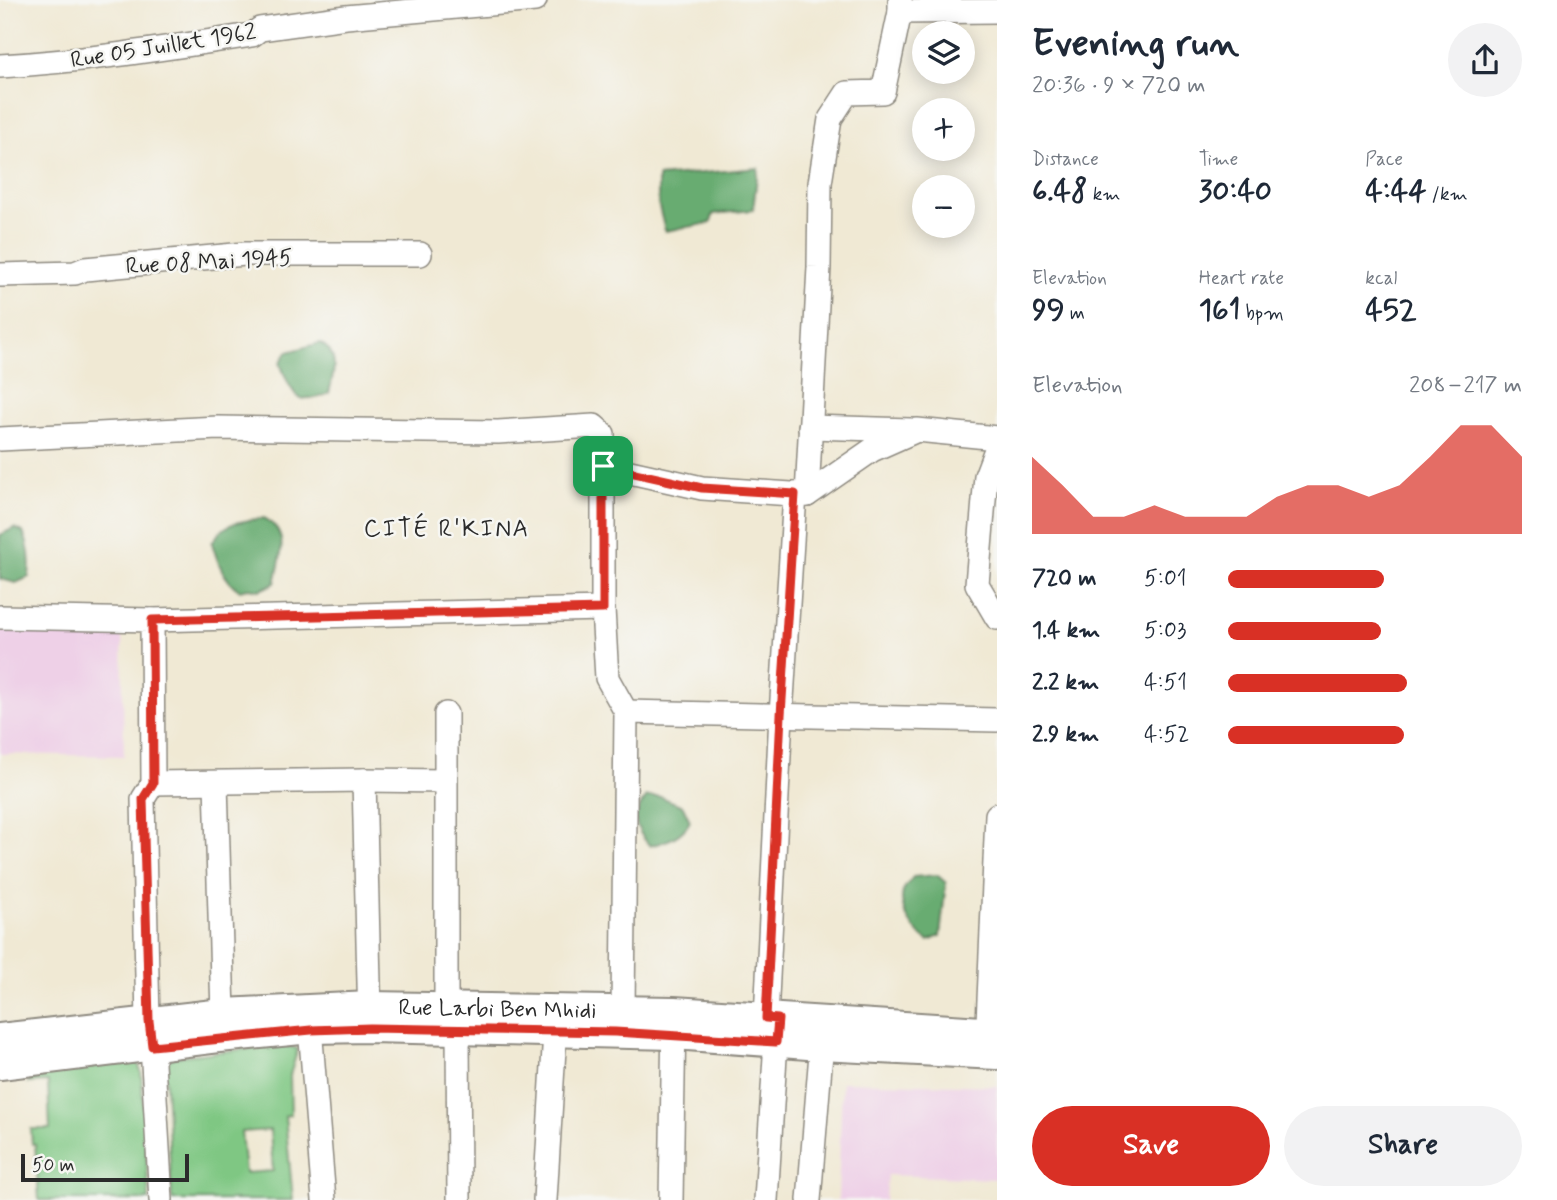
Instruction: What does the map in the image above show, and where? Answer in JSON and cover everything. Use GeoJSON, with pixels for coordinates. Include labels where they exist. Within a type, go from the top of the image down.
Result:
{"type":"FeatureCollection","features":[{"type":"Feature","properties":{"kind":"street","name":"Rue 05 Juillet 1962"},"geometry":{"type":"LineString","coordinates":[[0,66],[65,62],[143,51],[252,35],[260,29],[346,17],[536,0]]}},
{"type":"Feature","properties":{"kind":"street"},"geometry":{"type":"LineString","coordinates":[[766,1200],[781,715],[801,495],[810,427],[821,183],[830,119],[847,93],[883,92],[900,6],[997,11]]}},
{"type":"Feature","properties":{"kind":"street","name":"Rue 08 Mai 1945"},"geometry":{"type":"LineString","coordinates":[[0,275],[75,272],[245,254],[420,254]]}},
{"type":"Feature","properties":{"kind":"street"},"geometry":{"type":"LineString","coordinates":[[0,439],[218,428],[498,432],[594,426],[603,434],[603,609],[607,678],[626,712],[623,1010]]}},
{"type":"Feature","properties":{"kind":"street"},"geometry":{"type":"LineString","coordinates":[[810,427],[917,430],[997,438]]}},
{"type":"Feature","properties":{"kind":"street"},"geometry":{"type":"LineString","coordinates":[[603,466],[702,488],[801,495],[872,450],[917,430]]}},
{"type":"Feature","properties":{"kind":"street"},"geometry":{"type":"LineString","coordinates":[[997,446],[986,476],[977,584],[997,618]]}},
{"type":"Feature","properties":{"kind":"street"},"geometry":{"type":"LineString","coordinates":[[0,617],[152,620],[603,609]]}},
{"type":"Feature","properties":{"kind":"street"},"geometry":{"type":"LineString","coordinates":[[152,620],[153,783],[143,799],[150,1033],[161,1200]]}},
{"type":"Feature","properties":{"kind":"street"},"geometry":{"type":"LineString","coordinates":[[626,712],[997,720]]}},
{"type":"Feature","properties":{"kind":"street"},"geometry":{"type":"LineString","coordinates":[[446,715],[445,780],[459,1200]]}},
{"type":"Feature","properties":{"kind":"street"},"geometry":{"type":"LineString","coordinates":[[365,780],[370,1017]]}},
{"type":"Feature","properties":{"kind":"street"},"geometry":{"type":"LineString","coordinates":[[153,783],[445,780]]}},
{"type":"Feature","properties":{"kind":"street"},"geometry":{"type":"LineString","coordinates":[[216,783],[223,1013]]}},
{"type":"Feature","properties":{"kind":"street"},"geometry":{"type":"LineString","coordinates":[[992,1043],[997,815]]}},
{"type":"Feature","properties":{"kind":"street","name":"Rue Larbi Ben Mhidi"},"geometry":{"type":"LineString","coordinates":[[556,1019],[623,1010],[674,1023]]}},
{"type":"Feature","properties":{"kind":"street","name":"Rue Larbi Ben Mhidi"},"geometry":{"type":"LineString","coordinates":[[0,1065],[150,1033],[223,1013],[310,1018],[556,1019],[773,1026],[822,1034],[992,1043]]}},
{"type":"Feature","properties":{"kind":"street"},"geometry":{"type":"LineString","coordinates":[[310,1018],[324,1200]]}},
{"type":"Feature","properties":{"kind":"street","name":"Rue Larbi Ben Mhidi"},"geometry":{"type":"LineString","coordinates":[[0,1038],[150,1033],[310,1018]]}},
{"type":"Feature","properties":{"kind":"street"},"geometry":{"type":"LineString","coordinates":[[545,1200],[556,1019]]}},
{"type":"Feature","properties":{"kind":"street"},"geometry":{"type":"LineString","coordinates":[[671,1200],[674,1023]]}},
{"type":"Feature","properties":{"kind":"street"},"geometry":{"type":"LineString","coordinates":[[809,1200],[822,1034]]}},
{"type":"Feature","properties":{"kind":"shaded area"},"geometry":{"type":"Polygon","coordinates":[[[0,628],[122,631],[124,756],[0,754],[0,628]]]}},
{"type":"Feature","properties":{"kind":"shaded area"},"geometry":{"type":"Polygon","coordinates":[[[842,1082],[997,1086],[997,1179],[887,1175],[885,1200],[838,1200],[842,1082]]]}},
{"type":"Feature","properties":{"kind":"green space"},"geometry":{"type":"Polygon","coordinates":[[[758,168],[753,210],[713,214],[711,223],[665,231],[658,203],[658,177],[758,168]]]}},
{"type":"Feature","properties":{"kind":"green space"},"geometry":{"type":"Polygon","coordinates":[[[320,343],[327,348],[333,359],[329,393],[318,398],[301,399],[291,388],[280,363],[287,352],[320,343]]]}},
{"type":"Feature","properties":{"kind":"green space"},"geometry":{"type":"Polygon","coordinates":[[[264,518],[278,531],[281,538],[281,556],[275,583],[260,590],[239,590],[225,575],[212,543],[228,526],[264,518]]]}},
{"type":"Feature","properties":{"kind":"green space"},"geometry":{"type":"Polygon","coordinates":[[[14,528],[23,532],[30,560],[29,577],[16,583],[0,579],[0,535],[14,528]]]}},
{"type":"Feature","properties":{"kind":"green space"},"geometry":{"type":"Polygon","coordinates":[[[647,797],[661,797],[683,806],[690,821],[683,831],[673,838],[650,846],[636,822],[638,810],[647,797]]]}},
{"type":"Feature","properties":{"kind":"green space"},"geometry":{"type":"Polygon","coordinates":[[[937,875],[946,883],[940,936],[929,941],[909,920],[902,898],[904,889],[913,877],[937,875]]]}},
{"type":"Feature","properties":{"kind":"green space"},"geometry":{"type":"Polygon","coordinates":[[[285,1045],[298,1049],[290,1075],[291,1114],[285,1116],[293,1200],[172,1200],[165,1066],[172,1057],[285,1045]],[[270,1130],[241,1132],[245,1173],[273,1171],[270,1130]]]}},
{"type":"Feature","properties":{"kind":"green space"},"geometry":{"type":"Polygon","coordinates":[[[130,1059],[137,1062],[141,1071],[149,1200],[39,1200],[35,1144],[32,1144],[31,1129],[50,1129],[48,1082],[28,1083],[34,1073],[130,1059]]]}},
{"type":"Feature","properties":{"kind":"district","name":"CITÉ R'KINA"},"geometry":{"type":"Point","coordinates":[447,528]}},
{"type":"Feature","properties":{"kind":"route"},"geometry":{"type":"LineString","coordinates":[[603,466],[702,488],[795,494],[766,1018],[778,1019],[776,1042],[615,1032],[370,1028],[311,1030],[152,1046],[143,799],[153,783],[152,620],[603,609],[603,466]]}}]}
